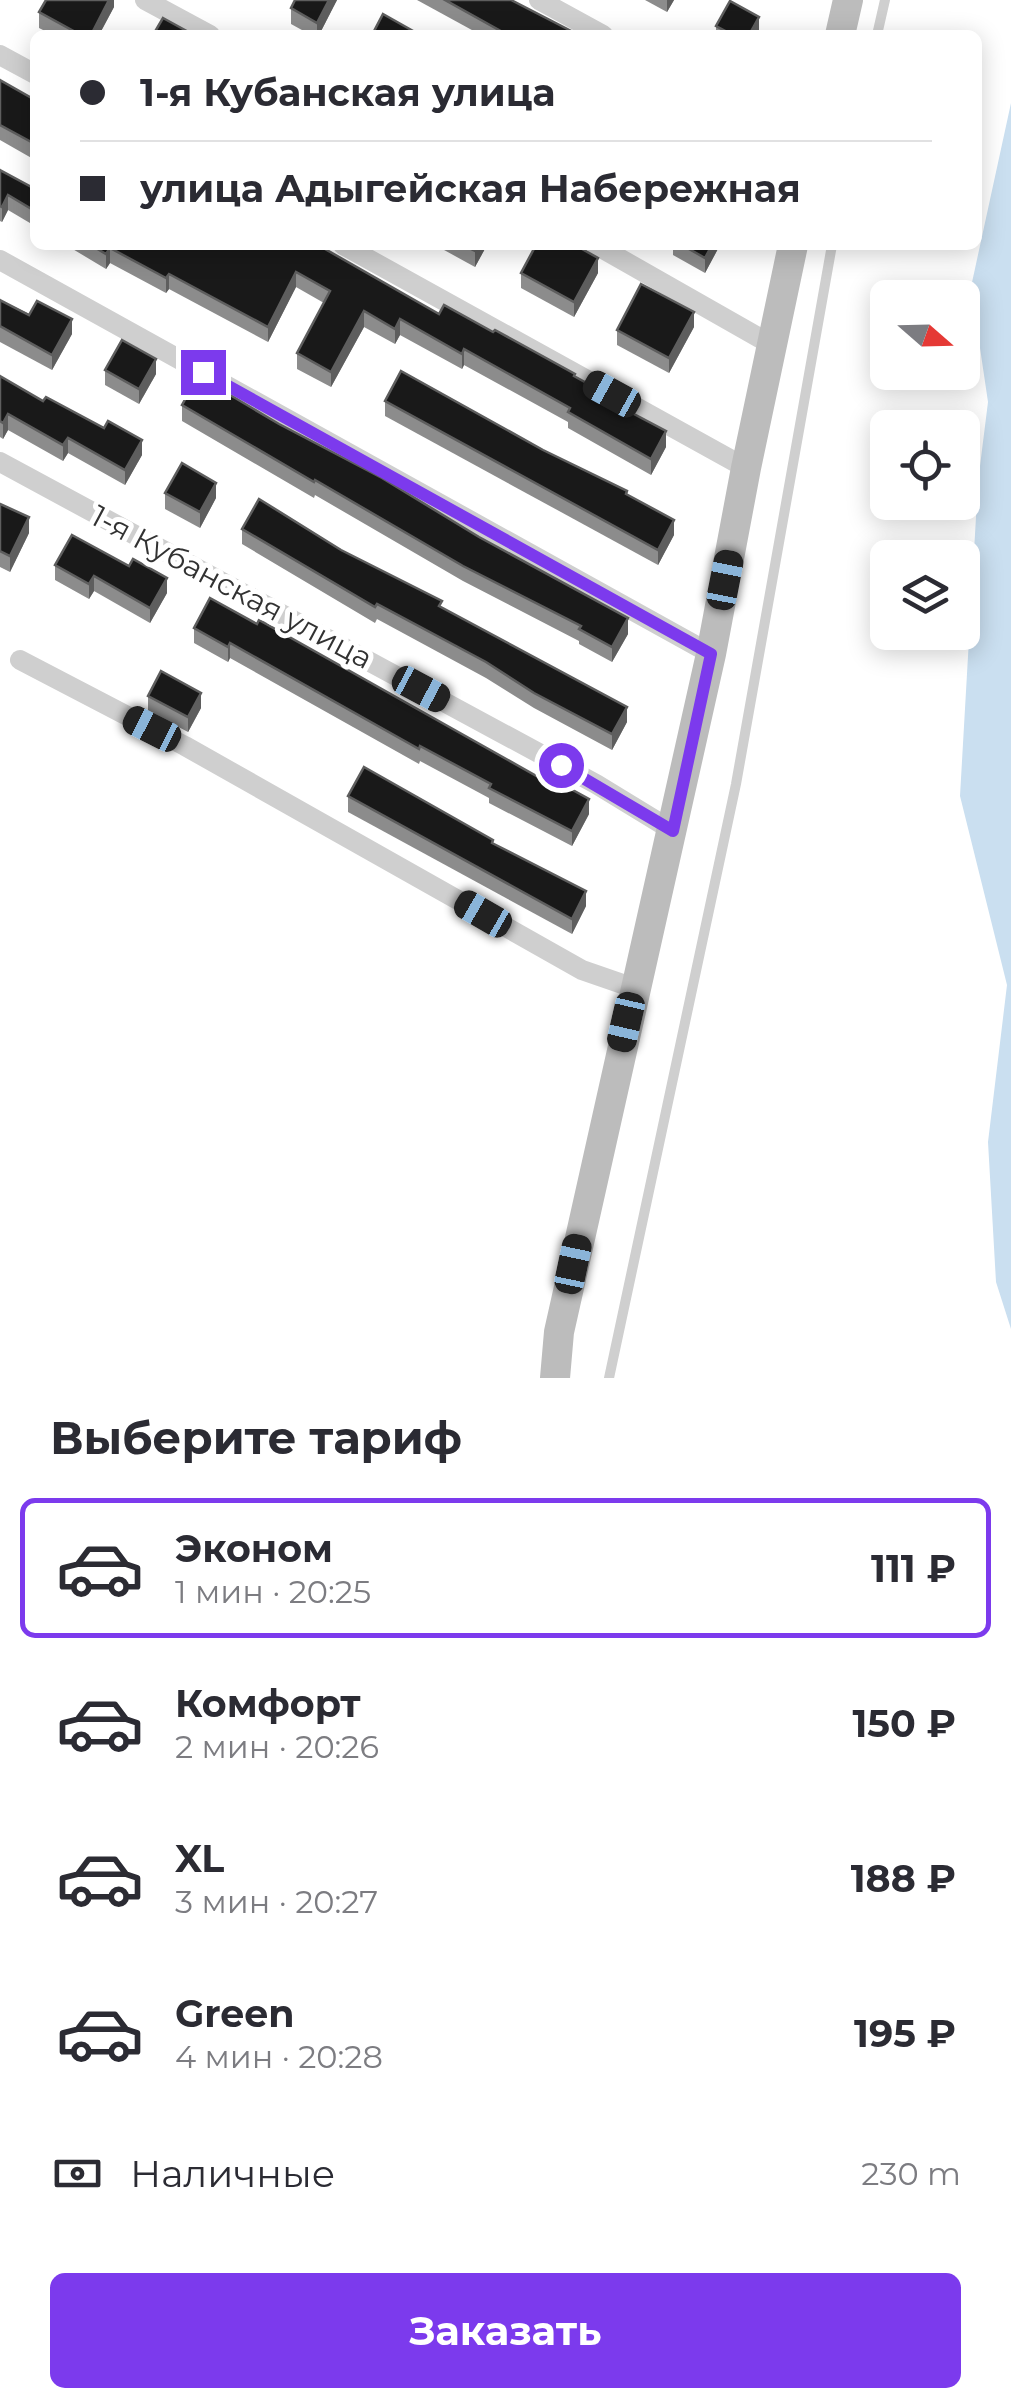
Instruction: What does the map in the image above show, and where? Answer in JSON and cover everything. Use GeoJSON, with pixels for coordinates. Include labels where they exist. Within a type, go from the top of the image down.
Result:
{"type":"FeatureCollection","features":[{"type":"Feature","properties":{"kind":"street"},"geometry":{"type":"LineString","coordinates":[[145,0],[201,30]]}},
{"type":"Feature","properties":{"kind":"street"},"geometry":{"type":"LineString","coordinates":[[539,0],[594,30]]}},
{"type":"Feature","properties":{"kind":"street"},"geometry":{"type":"LineString","coordinates":[[841,30],[848,0]]}},
{"type":"Feature","properties":{"kind":"street"},"geometry":{"type":"LineString","coordinates":[[0,55],[30,71]]}},
{"type":"Feature","properties":{"kind":"street"},"geometry":{"type":"LineString","coordinates":[[352,250],[746,468]]}},
{"type":"Feature","properties":{"kind":"street"},"geometry":{"type":"LineString","coordinates":[[606,250],[772,345]]}},
{"type":"Feature","properties":{"kind":"street"},"geometry":{"type":"LineString","coordinates":[[556,1378],[559,1332],[634,988],[673,831],[793,250]]}},
{"type":"Feature","properties":{"kind":"street"},"geometry":{"type":"LineString","coordinates":[[0,260],[711,654]]}},
{"type":"Feature","properties":{"kind":"street","name":"1-я Кубанская улица"},"geometry":{"type":"LineString","coordinates":[[0,462],[596,784],[673,831]]}},
{"type":"Feature","properties":{"kind":"street"},"geometry":{"type":"LineString","coordinates":[[20,660],[185,746],[582,970],[634,988]]}},
{"type":"Feature","properties":{"kind":"lane"},"geometry":{"type":"LineString","coordinates":[[878,30],[885,0]]}},
{"type":"Feature","properties":{"kind":"lane"},"geometry":{"type":"LineString","coordinates":[[609,1378],[736,784],[831,250]]}},
{"type":"Feature","properties":{"kind":"water"},"geometry":{"type":"Polygon","coordinates":[[[1011,103],[1011,1329],[996,1282],[988,1142],[1007,985],[960,796],[968,650],[980,650],[980,540],[975,540],[976,520],[980,520],[980,466],[988,402],[980,348],[980,280],[973,280],[1011,103]]]}},
{"type":"Feature","properties":{"kind":"building"},"geometry":{"type":"Polygon","coordinates":[[[46,0],[109,0],[94,30],[72,30],[39,12],[46,0]]]}},
{"type":"Feature","properties":{"kind":"building"},"geometry":{"type":"Polygon","coordinates":[[[295,0],[329,0],[317,23],[291,8],[295,0]]]}},
{"type":"Feature","properties":{"kind":"building"},"geometry":{"type":"Polygon","coordinates":[[[445,0],[511,0],[569,30],[499,30],[445,0]]]}},
{"type":"Feature","properties":{"kind":"building"},"geometry":{"type":"Polygon","coordinates":[[[730,1],[759,17],[752,30],[724,30],[716,26],[730,1]]]}},
{"type":"Feature","properties":{"kind":"building"},"geometry":{"type":"Polygon","coordinates":[[[383,14],[411,30],[375,30],[383,14]]]}},
{"type":"Feature","properties":{"kind":"building"},"geometry":{"type":"Polygon","coordinates":[[[163,18],[185,30],[156,30],[163,18]]]}},
{"type":"Feature","properties":{"kind":"building"},"geometry":{"type":"Polygon","coordinates":[[[0,80],[30,97],[30,141],[0,125],[0,80]]]}},
{"type":"Feature","properties":{"kind":"building"},"geometry":{"type":"Polygon","coordinates":[[[0,170],[30,186],[30,208],[8,195],[0,206],[0,170]]]}},
{"type":"Feature","properties":{"kind":"building"},"geometry":{"type":"Polygon","coordinates":[[[114,250],[327,250],[439,314],[444,305],[495,330],[666,431],[651,459],[464,349],[462,354],[400,319],[395,329],[364,311],[331,372],[297,353],[330,291],[296,272],[268,327],[169,274],[166,278],[114,250]]]}},
{"type":"Feature","properties":{"kind":"building"},"geometry":{"type":"Polygon","coordinates":[[[533,250],[584,250],[598,258],[574,302],[521,273],[533,250]]]}},
{"type":"Feature","properties":{"kind":"building"},"geometry":{"type":"Polygon","coordinates":[[[691,250],[709,250],[705,258],[691,250]]]}},
{"type":"Feature","properties":{"kind":"building"},"geometry":{"type":"Polygon","coordinates":[[[641,284],[694,312],[669,358],[617,330],[641,284]]]}},
{"type":"Feature","properties":{"kind":"building"},"geometry":{"type":"Polygon","coordinates":[[[0,300],[29,315],[37,301],[72,319],[52,355],[0,326],[0,300]]]}},
{"type":"Feature","properties":{"kind":"building"},"geometry":{"type":"Polygon","coordinates":[[[122,340],[156,359],[139,389],[105,370],[122,340]]]}},
{"type":"Feature","properties":{"kind":"building"},"geometry":{"type":"Polygon","coordinates":[[[401,371],[674,520],[658,550],[385,401],[401,371]]]}},
{"type":"Feature","properties":{"kind":"building"},"geometry":{"type":"Polygon","coordinates":[[[0,376],[43,401],[46,397],[104,428],[108,421],[142,440],[125,470],[68,438],[63,445],[8,414],[3,423],[0,421],[0,376]]]}},
{"type":"Feature","properties":{"kind":"building"},"geometry":{"type":"Polygon","coordinates":[[[198,376],[628,618],[612,647],[579,629],[581,626],[463,566],[182,405],[198,376]]]}},
{"type":"Feature","properties":{"kind":"building"},"geometry":{"type":"Polygon","coordinates":[[[182,463],[216,483],[200,512],[165,493],[182,463]]]}},
{"type":"Feature","properties":{"kind":"building"},"geometry":{"type":"Polygon","coordinates":[[[259,499],[341,550],[442,601],[439,606],[627,707],[612,734],[534,693],[486,662],[377,604],[375,607],[242,529],[259,499]]]}},
{"type":"Feature","properties":{"kind":"building"},"geometry":{"type":"Polygon","coordinates":[[[0,504],[29,517],[10,556],[0,551],[0,504]]]}},
{"type":"Feature","properties":{"kind":"building"},"geometry":{"type":"Polygon","coordinates":[[[72,535],[129,566],[133,559],[167,578],[150,608],[94,576],[89,584],[55,565],[72,535]]]}},
{"type":"Feature","properties":{"kind":"building"},"geometry":{"type":"Polygon","coordinates":[[[210,598],[257,624],[259,620],[556,787],[558,782],[589,799],[572,831],[230,643],[228,647],[194,628],[210,598]]]}},
{"type":"Feature","properties":{"kind":"building"},"geometry":{"type":"Polygon","coordinates":[[[161,671],[201,693],[188,717],[148,696],[161,671]]]}},
{"type":"Feature","properties":{"kind":"building"},"geometry":{"type":"Polygon","coordinates":[[[364,767],[493,840],[492,843],[586,891],[572,919],[348,796],[364,767]]]}},
{"type":"Feature","properties":{"kind":"route"},"geometry":{"type":"LineString","coordinates":[[203,372],[711,654],[673,831],[561,765]]}}]}
